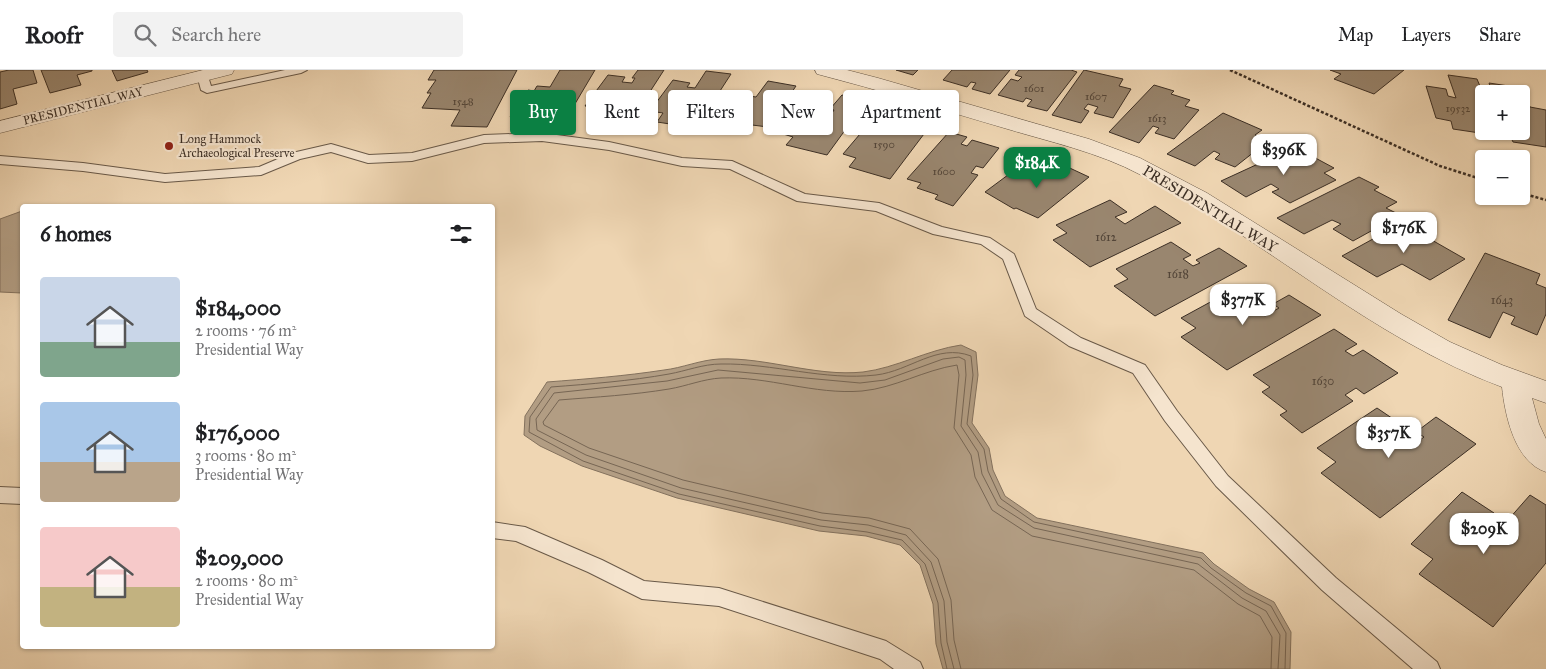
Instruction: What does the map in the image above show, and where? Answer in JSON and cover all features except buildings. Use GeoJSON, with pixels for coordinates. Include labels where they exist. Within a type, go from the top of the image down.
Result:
{"type":"FeatureCollection","features":[{"type":"Feature","properties":{"kind":"street","name":"PRESIDENTIAL WAY"},"geometry":{"type":"LineString","coordinates":[[0,127],[50,116],[225,70]]}},
{"type":"Feature","properties":{"kind":"street","name":"PRESIDENTIAL WAY"},"geometry":{"type":"LineString","coordinates":[[824,70],[875,82],[1086,146],[1148,170],[1250,231],[1428,343],[1516,383],[1546,392]]}},
{"type":"Feature","properties":{"kind":"street"},"geometry":{"type":"LineString","coordinates":[[1516,383],[1517,404],[1526,428],[1539,453],[1546,460]]}},
{"type":"Feature","properties":{"kind":"lane"},"geometry":{"type":"LineString","coordinates":[[203,75],[207,90],[301,70]]}},
{"type":"Feature","properties":{"kind":"lane"},"geometry":{"type":"LineString","coordinates":[[0,160],[83,167],[165,178],[262,171],[296,156],[331,148],[368,159],[412,158],[484,139],[542,137],[609,146],[682,162],[732,165],[802,198],[879,207],[938,231],[985,242],[1009,257],[1030,312],[1075,342],[1139,369],[1171,416],[1222,481],[1328,584],[1429,669]]}},
{"type":"Feature","properties":{"kind":"lane"},"geometry":{"type":"LineString","coordinates":[[0,495],[20,496]]}},
{"type":"Feature","properties":{"kind":"lane"},"geometry":{"type":"LineString","coordinates":[[495,530],[518,533],[595,566],[642,590],[719,597],[886,652],[912,669]]}},
{"type":"Feature","properties":{"kind":"path"},"geometry":{"type":"LineString","coordinates":[[1230,70],[1440,166],[1475,177]]}},
{"type":"Feature","properties":{"kind":"path"},"geometry":{"type":"LineString","coordinates":[[1530,196],[1546,200]]}},
{"type":"Feature","properties":{"kind":"water"},"geometry":{"type":"Polygon","coordinates":[[[20,212],[20,293],[0,292],[0,219],[20,212]]]}},
{"type":"Feature","properties":{"kind":"water"},"geometry":{"type":"Polygon","coordinates":[[[961,345],[976,352],[978,375],[972,423],[989,448],[993,470],[1005,496],[1037,518],[1203,553],[1214,564],[1249,589],[1274,602],[1291,632],[1290,669],[943,669],[936,644],[933,604],[920,565],[900,545],[866,536],[819,531],[677,498],[582,466],[540,446],[524,435],[525,416],[547,382],[649,372],[719,359],[755,361],[827,372],[863,372],[887,367],[948,347],[961,345]]]}},
{"type":"Feature","properties":{"kind":"place","name":"Long Hammock Archaeological Preserve"},"geometry":{"type":"Point","coordinates":[169,146]}}]}
